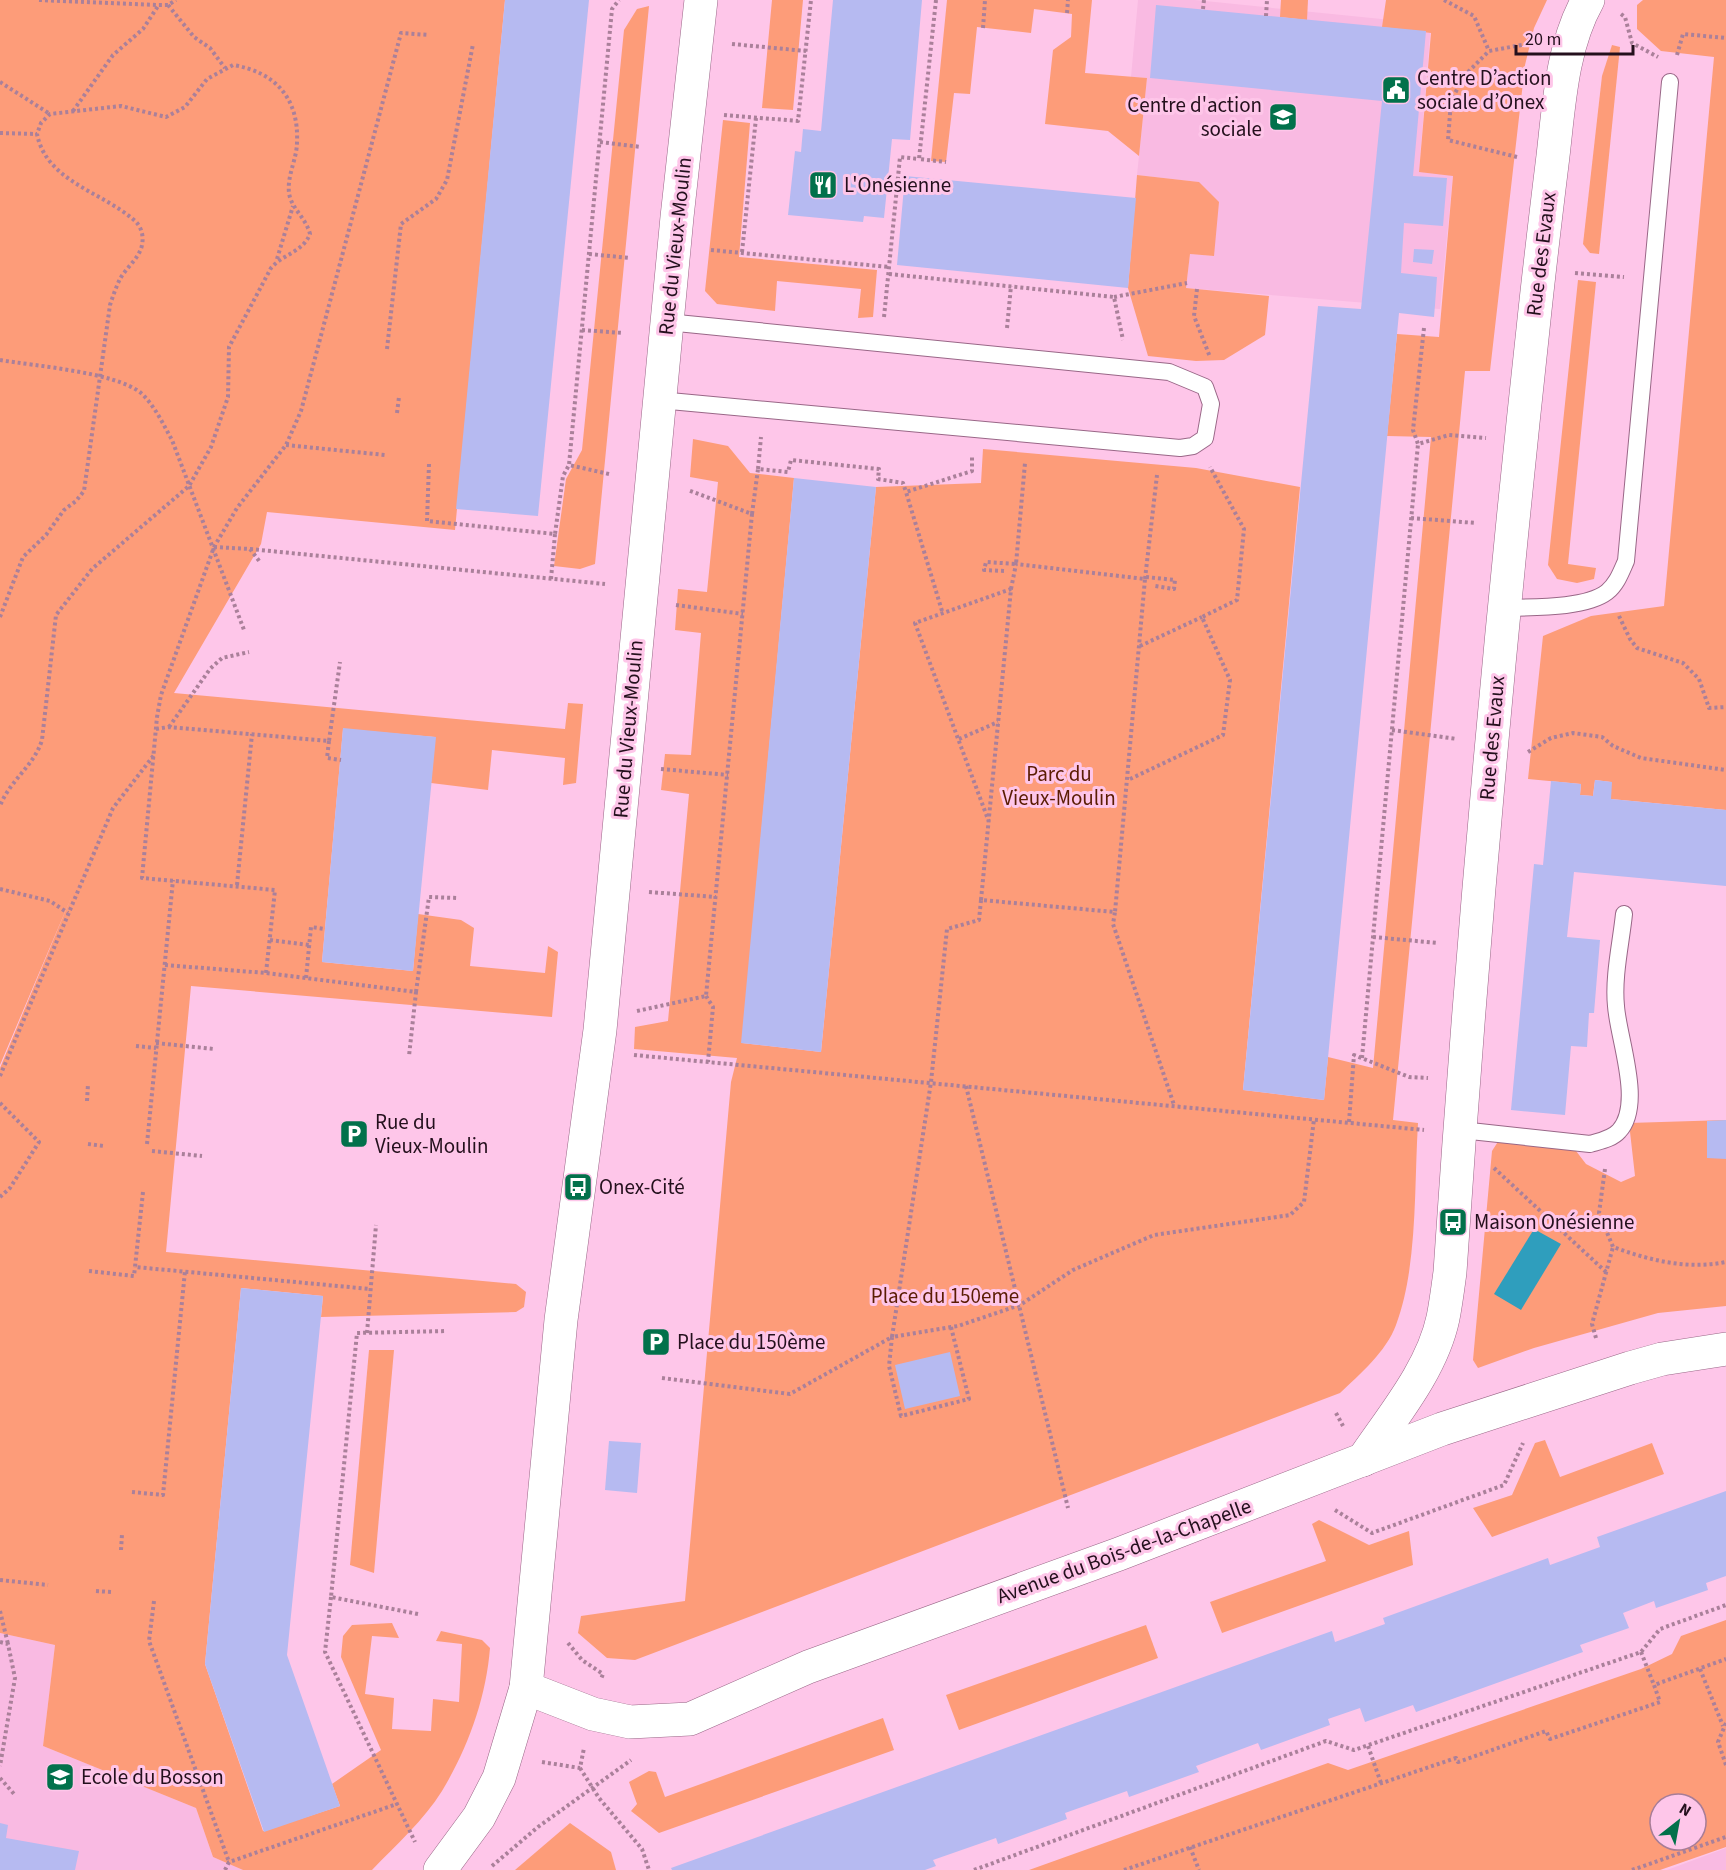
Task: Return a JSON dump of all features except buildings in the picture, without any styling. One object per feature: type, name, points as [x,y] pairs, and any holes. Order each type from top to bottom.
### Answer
[{"type":"street","name":"Rue du Vieux-Moulin","points":[[526,1688],[561,1320],[600,1030],[659,400],[701,0]]},
{"type":"street","name":"Rue des Evaux","points":[[1363,1460],[1412,1388],[1431,1351],[1443,1320],[1450,1272],[1446,1130],[1502,608],[1562,81],[1573,35],[1588,0]]},
{"type":"street","name":"Avenue du Bois-de-la-Chapelle","points":[[526,1688],[593,1714],[630,1722],[690,1719],[808,1666],[1119,1554],[1442,1429],[1630,1368],[1662,1359],[1726,1349]]},
{"type":"street","points":[[440,1870],[479,1817],[499,1778],[526,1688]]},
{"type":"lane","points":[[1502,608],[1586,602],[1606,593],[1618,579],[1626,561],[1650,280],[1672,74]]},
{"type":"lane","points":[[659,400],[1180,448],[1193,446],[1205,438],[1211,404],[1205,387],[1169,372],[667,322]]},
{"type":"lane","points":[[1446,1130],[1590,1144],[1606,1140],[1619,1131],[1628,1115],[1630,1091],[1615,1004],[1624,914]]},
{"type":"path","points":[[39,0],[158,5],[168,5],[176,0]]},
{"type":"path","points":[[551,579],[562,476],[569,465],[612,9],[620,0]]},
{"type":"path","points":[[719,115],[798,122],[811,0]]},
{"type":"path","points":[[919,159],[936,0]]},
{"type":"path","points":[[982,28],[985,0]]},
{"type":"path","points":[[1066,13],[1068,0]]},
{"type":"path","points":[[1203,9],[1204,0]]},
{"type":"path","points":[[1266,15],[1267,0]]},
{"type":"path","points":[[1444,0],[1474,16],[1489,51]]},
{"type":"path","points":[[73,112],[112,55],[143,28],[158,5]]},
{"type":"path","points":[[168,5],[194,37],[210,48],[225,68]]},
{"type":"path","points":[[1620,13],[1625,17],[1632,43],[1672,74],[1683,34],[1726,38]]},
{"type":"path","points":[[266,973],[275,890],[142,878],[161,695],[214,547],[237,508],[286,445],[301,411],[401,33],[429,35]]},
{"type":"path","points":[[1505,153],[1448,140],[1451,101],[1464,76],[1489,51],[1525,43],[1540,44]]},
{"type":"path","points":[[387,349],[401,224],[436,199],[447,180],[473,44]]},
{"type":"path","points":[[725,44],[806,51]]},
{"type":"path","points":[[0,82],[50,114],[121,106],[166,117],[176,114],[185,107],[207,79],[225,68],[233,65],[242,66],[269,77],[285,92],[297,124],[298,144],[290,177],[289,195],[293,205],[308,226],[310,234],[303,247],[276,262]]},
{"type":"path","points":[[0,617],[23,557],[42,540],[63,510],[76,501],[84,491],[90,435],[101,377],[110,305],[121,278],[142,246],[142,235],[133,219],[88,193],[64,175],[46,154],[37,134],[41,123],[50,114]]},
{"type":"path","points":[[742,252],[756,118]]},
{"type":"path","points":[[0,134],[37,134]]},
{"type":"path","points":[[600,142],[641,147]]},
{"type":"path","points":[[885,311],[900,157],[946,162]]},
{"type":"path","points":[[0,806],[7,790],[37,755],[42,740],[56,615],[92,569],[189,486],[211,447],[228,397],[229,347],[276,262],[293,205]]},
{"type":"path","points":[[716,251],[889,267]]},
{"type":"path","points":[[589,254],[630,258]]},
{"type":"path","points":[[1571,272],[1650,280]]},
{"type":"path","points":[[889,274],[1114,297],[1187,283]]},
{"type":"path","points":[[1006,338],[1011,286]]},
{"type":"path","points":[[1197,289],[1194,316],[1211,360],[1205,387]]},
{"type":"path","points":[[1114,297],[1128,368]]},
{"type":"path","points":[[1362,1058],[1418,444],[1413,430],[1424,328]]},
{"type":"path","points":[[582,330],[623,333]]},
{"type":"path","points":[[0,360],[101,377],[121,382],[140,393],[158,414],[172,440],[244,630]]},
{"type":"path","points":[[397,413],[399,397]]},
{"type":"path","points":[[906,492],[972,471],[974,429]]},
{"type":"path","points":[[1418,444],[1449,435],[1496,439]]},
{"type":"path","points":[[1140,646],[1237,600],[1244,529],[1208,464],[1205,438]]},
{"type":"path","points":[[286,445],[385,455]]},
{"type":"path","points":[[708,1062],[713,1007],[706,996],[758,469],[788,472],[791,460],[879,469],[878,479],[903,483],[942,611]]},
{"type":"path","points":[[951,1327],[969,1399],[901,1416],[889,1366],[892,1337],[931,1082],[947,929],[979,920],[1025,463]]},
{"type":"path","points":[[429,464],[427,521],[555,534]]},
{"type":"path","points":[[569,465],[609,474]]},
{"type":"path","points":[[1157,474],[1145,578],[1129,779],[1113,924],[1174,1105]]},
{"type":"path","points":[[683,488],[752,514]]},
{"type":"path","points":[[1411,518],[1487,523]]},
{"type":"path","points":[[214,547],[641,587]]},
{"type":"path","points":[[250,549],[260,562]]},
{"type":"path","points":[[1004,571],[984,570],[986,562],[1175,580],[1174,589],[1155,586]]},
{"type":"path","points":[[989,822],[915,622],[1011,589]]},
{"type":"path","points":[[1606,593],[1637,648],[1647,653],[1665,655],[1683,663],[1700,679],[1709,708],[1726,707]]},
{"type":"path","points":[[672,604],[743,614]]},
{"type":"path","points":[[1129,779],[1223,735],[1230,680],[1203,617]]},
{"type":"path","points":[[169,727],[210,669],[222,658],[249,652]]},
{"type":"path","points":[[340,662],[327,758],[341,760]]},
{"type":"path","points":[[959,739],[999,722]]},
{"type":"path","points":[[156,729],[169,727],[328,741]]},
{"type":"path","points":[[1392,730],[1467,740]]},
{"type":"path","points":[[1525,754],[1551,738],[1573,732],[1602,737],[1613,746],[1641,758],[1726,770]]},
{"type":"path","points":[[237,886],[252,734]]},
{"type":"path","points":[[0,1076],[113,807],[154,754]]},
{"type":"path","points":[[657,768],[728,776]]},
{"type":"path","points":[[147,1144],[173,880]]},
{"type":"path","points":[[0,889],[50,901],[68,913]]},
{"type":"path","points":[[645,892],[716,897]]},
{"type":"path","points":[[409,1056],[429,897],[458,898]]},
{"type":"path","points":[[981,900],[1115,912]]},
{"type":"path","points":[[306,978],[310,927],[325,929]]},
{"type":"path","points":[[1373,937],[1448,944]]},
{"type":"path","points":[[270,940],[309,945]]},
{"type":"path","points":[[165,965],[266,973],[416,992]]},
{"type":"path","points":[[633,1011],[706,996]]},
{"type":"path","points":[[135,1046],[214,1049]]},
{"type":"path","points":[[628,1054],[1446,1130]]},
{"type":"path","points":[[1349,1122],[1354,1055],[1409,1077],[1435,1079]]},
{"type":"path","points":[[87,1101],[88,1083]]},
{"type":"path","points":[[966,1086],[1068,1508]]},
{"type":"path","points":[[0,1103],[39,1142],[10,1188],[0,1197]]},
{"type":"path","points":[[662,1378],[790,1394],[892,1337],[951,1327],[1020,1305],[1073,1270],[1154,1235],[1290,1215],[1304,1202],[1314,1119]]},
{"type":"path","points":[[88,1144],[104,1146]]},
{"type":"path","points":[[1590,1144],[1605,1167],[1599,1213],[1613,1247],[1592,1324],[1596,1338]]},
{"type":"path","points":[[152,1151],[202,1156]]},
{"type":"path","points":[[1486,1160],[1606,1272]]},
{"type":"path","points":[[89,1271],[134,1276],[143,1192]]},
{"type":"path","points":[[366,1333],[376,1225]]},
{"type":"path","points":[[1613,1247],[1653,1261],[1710,1266],[1726,1262]]},
{"type":"path","points":[[135,1267],[370,1289]]},
{"type":"path","points":[[132,1492],[163,1495],[185,1271]]},
{"type":"path","points":[[415,1843],[325,1652],[357,1333],[447,1331]]},
{"type":"path","points":[[1334,1510],[1372,1533],[1504,1485],[1523,1443]]},
{"type":"path","points":[[121,1550],[122,1534]]},
{"type":"path","points":[[0,1580],[48,1585]]},
{"type":"path","points":[[96,1591],[111,1592]]},
{"type":"path","points":[[331,1597],[418,1614]]},
{"type":"path","points":[[154,1601],[149,1641],[229,1862]]},
{"type":"path","points":[[974,1870],[1326,1741],[1354,1750],[1641,1652],[1660,1629],[1726,1605]]},
{"type":"path","points":[[0,1611],[15,1678],[0,1766]]},
{"type":"path","points":[[0,1642],[8,1644]]},
{"type":"path","points":[[1124,1870],[1456,1758],[1458,1762],[1546,1731],[1550,1739],[1659,1702],[1641,1652]]},
{"type":"path","points":[[1654,1685],[1726,1659]]},
{"type":"path","points":[[1700,1669],[1724,1724],[1718,1742],[1726,1765]]},
{"type":"path","points":[[1368,1746],[1381,1783]]},
{"type":"path","points":[[486,1870],[538,1827],[641,1753]]},
{"type":"path","points":[[580,1768],[642,1849],[650,1870]]},
{"type":"path","points":[[0,1778],[14,1794]]},
{"type":"path","points":[[225,1870],[229,1862],[397,1804]]},
{"type":"path","points":[[1632,1870],[1726,1837]]},
{"type":"path","points":[[1190,1847],[1199,1870]]},
{"type":"shaded area","name":"Centre d'action sociale","points":[[1138,0],[1195,0],[1431,24],[1419,171],[1453,175],[1440,309],[1186,288],[1190,254],[1214,256],[1199,182],[1137,175],[1147,78],[1131,77]]},
{"type":"shaded area","name":"Ecole du Bosson","points":[[0,1633],[55,1645],[43,1746],[196,1808],[213,1857],[243,1870],[0,1870]]},
{"type":"shaded area","points":[[1726,1848],[1726,1870],[1667,1870]]},
{"type":"green space","points":[[0,0],[505,0],[455,530],[267,512],[261,544],[174,693],[565,729],[568,703],[583,704],[576,783],[563,785],[565,758],[492,750],[488,790],[431,783],[435,737],[343,729],[322,962],[413,971],[418,914],[461,920],[474,928],[470,966],[545,973],[548,946],[558,952],[552,1017],[191,986],[166,1252],[516,1284],[526,1292],[524,1307],[516,1312],[321,1317],[323,1296],[241,1288],[205,1664],[263,1831],[340,1806],[332,1784],[381,1750],[341,1657],[343,1636],[352,1625],[392,1623],[399,1638],[372,1636],[365,1694],[394,1698],[392,1729],[431,1731],[433,1699],[459,1702],[462,1644],[436,1641],[441,1631],[482,1640],[490,1648],[480,1704],[468,1740],[451,1775],[427,1812],[372,1870],[243,1870],[213,1857],[196,1808],[43,1746],[55,1645],[0,1633],[0,1068],[73,893],[0,1065]]},
{"type":"green space","points":[[772,0],[803,0],[793,110],[762,108]]},
{"type":"green space","points":[[947,0],[1092,0],[1085,73],[1147,78],[1139,156],[1108,131],[1045,124],[1053,50],[1071,37],[1072,14],[1034,9],[1031,33],[977,27],[970,94],[954,93],[946,162],[931,161]]},
{"type":"green space","points":[[1281,0],[1308,0],[1307,20],[1280,17]]},
{"type":"green space","points":[[1386,0],[1547,0],[1534,28],[1525,65],[1490,371],[1465,371],[1393,1120],[1418,1123],[1412,1252],[1403,1302],[1392,1335],[1372,1362],[1340,1393],[635,1660],[607,1658],[578,1633],[581,1616],[685,1601],[731,1082],[737,1058],[634,1049],[635,1027],[668,1021],[689,794],[661,790],[665,754],[691,755],[701,633],[675,630],[678,589],[707,592],[718,482],[690,477],[693,439],[728,446],[750,473],[794,478],[742,1043],[821,1052],[876,487],[981,483],[983,449],[1196,468],[1300,487],[1243,1090],[1324,1100],[1328,1057],[1373,1068],[1431,437],[1387,436],[1397,334],[1439,337],[1453,176],[1419,172],[1431,33],[1382,27]]},
{"type":"green space","points":[[1643,0],[1726,0],[1726,810],[1611,799],[1611,782],[1595,780],[1593,796],[1580,795],[1581,784],[1528,779],[1543,636],[1591,616],[1664,606],[1714,57],[1661,51],[1637,29],[1637,5]]},
{"type":"green space","points":[[649,6],[595,564],[580,569],[554,566],[566,479],[582,450],[624,30],[637,9]]},
{"type":"green space","points":[[1612,45],[1620,47],[1599,254],[1590,253],[1583,244],[1602,76]]},
{"type":"green space","points":[[723,120],[750,123],[739,257],[877,270],[873,317],[858,318],[861,289],[777,281],[775,311],[717,304],[705,291]]},
{"type":"green space","points":[[1137,175],[1199,182],[1219,202],[1214,256],[1190,254],[1186,288],[1269,296],[1265,335],[1224,360],[1196,361],[1148,356],[1128,288]]},
{"type":"green space","points":[[1578,280],[1596,282],[1568,564],[1596,568],[1594,579],[1577,583],[1557,579],[1548,565]]},
{"type":"green space","points":[[1726,1120],[1726,1306],[1658,1313],[1534,1348],[1478,1368],[1473,1360],[1492,1151],[1501,1137],[1573,1147],[1586,1164],[1621,1182],[1635,1176],[1629,1123]]},
{"type":"green space","points":[[369,1350],[394,1350],[374,1573],[350,1565]]},
{"type":"green space","points":[[1545,1440],[1560,1477],[1652,1443],[1664,1474],[1492,1537],[1473,1508],[1512,1495],[1535,1443]]},
{"type":"green space","points":[[1319,1520],[1369,1545],[1409,1531],[1413,1565],[1222,1633],[1210,1602],[1326,1561],[1312,1524]]},
{"type":"green space","points":[[1726,1620],[1726,1847],[1660,1870],[1029,1870],[1328,1763],[1348,1770],[1641,1669],[1672,1654],[1681,1636]]},
{"type":"green space","points":[[1146,1625],[1158,1658],[959,1730],[946,1695]]},
{"type":"green space","points":[[883,1718],[894,1750],[659,1833],[631,1811],[637,1804],[629,1782],[649,1771],[656,1772],[665,1797]]},
{"type":"green space","points":[[570,1823],[611,1852],[616,1870],[515,1870]]},
{"type":"water","points":[[1534,1229],[1561,1244],[1521,1310],[1494,1294]]},
{"type":"place","name":"Centre D’action sociale d’Onex","points":[[1396,90]]},
{"type":"place","name":"Centre d'action sociale","points":[[1283,117]]},
{"type":"place","name":"L'Onésienne","points":[[823,185]]},
{"type":"place","name":"Rue du Vieux-Moulin","points":[[354,1134]]},
{"type":"place","name":"Onex-Cité","points":[[578,1187]]},
{"type":"place","name":"Maison Onésienne","points":[[1453,1222]]},
{"type":"place","name":"Place du 150ème","points":[[656,1342]]},
{"type":"place","name":"Ecole du Bosson","points":[[60,1777]]},
{"type":"park label","name":"Parc du Vieux-Moulin","points":[[1059,786]]},
{"type":"park label","name":"Place du 150eme","points":[[945,1296]]}]
